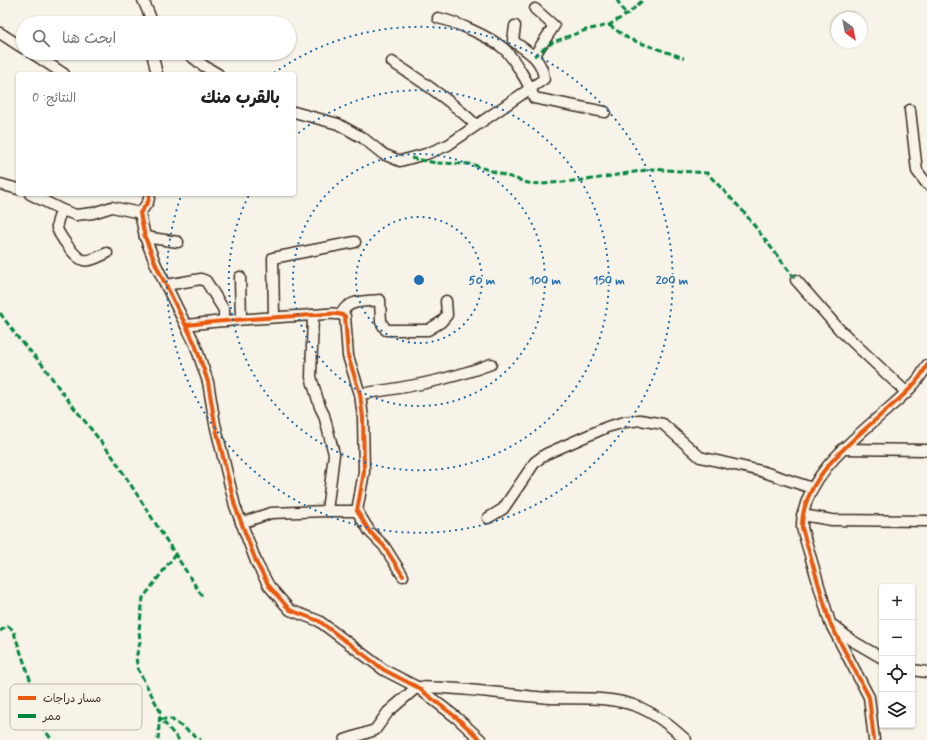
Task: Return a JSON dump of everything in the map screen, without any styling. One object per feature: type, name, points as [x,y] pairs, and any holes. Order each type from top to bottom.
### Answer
[{"type":"street","points":[[143,0],[149,16]]},
{"type":"street","points":[[534,56],[554,26],[535,8]]},
{"type":"street","points":[[438,18],[455,22],[503,49],[531,88],[534,98],[605,112]]},
{"type":"street","points":[[296,113],[338,124],[363,138],[383,154],[400,161],[426,154],[448,145],[544,79],[543,67],[534,56],[513,41],[515,26]]},
{"type":"street","points":[[0,33],[16,43]]},
{"type":"street","points":[[43,60],[61,72]]},
{"type":"street","points":[[154,60],[157,72]]},
{"type":"street","points":[[196,60],[214,72]]},
{"type":"street","points":[[392,62],[429,86],[460,110],[476,125]]},
{"type":"street","points":[[910,110],[917,171],[927,184]]},
{"type":"street","points":[[0,184],[16,189]]},
{"type":"street","points":[[34,196],[62,210],[76,215],[84,215],[112,207],[140,213]]},
{"type":"street","points":[[150,196],[148,202],[140,213],[144,237],[195,344],[208,382],[235,506],[257,564],[269,586],[290,610],[319,621],[384,670],[417,687],[457,718],[481,740]]},
{"type":"street","points":[[62,210],[57,228],[74,253],[83,260],[107,253]]},
{"type":"street","points":[[144,237],[178,242]]},
{"type":"street","points":[[274,316],[273,258],[355,242]]},
{"type":"street","points":[[240,277],[241,319]]},
{"type":"street","points":[[166,285],[201,279],[206,281],[224,310],[224,320]]},
{"type":"street","points":[[796,280],[839,330],[907,393]]},
{"type":"street","points":[[341,314],[346,307],[353,303],[380,300],[381,322],[386,330],[426,331],[438,324],[447,315],[446,301]]},
{"type":"street","points":[[187,325],[274,316],[341,314],[345,316],[347,320],[348,356],[360,394],[363,418],[364,472],[357,511],[370,532],[384,546],[403,576]]},
{"type":"street","points":[[313,315],[311,377],[324,415],[334,454],[327,512]]},
{"type":"street","points":[[360,394],[437,382],[459,376],[491,364]]},
{"type":"street","points":[[874,740],[869,697],[830,623],[802,528],[802,515],[812,488],[842,449],[907,393],[927,365]]},
{"type":"street","points":[[488,518],[503,509],[535,462],[546,454],[608,427],[625,422],[640,420],[663,424],[700,458],[761,470],[812,488]]},
{"type":"street","points":[[842,449],[927,450]]},
{"type":"street","points":[[241,523],[271,513],[357,511]]},
{"type":"street","points":[[802,515],[832,520],[927,521]]},
{"type":"street","points":[[830,623],[851,640],[879,656]]},
{"type":"street","points":[[915,670],[927,672]]},
{"type":"street","points":[[345,740],[376,730],[388,712],[417,687],[461,688],[552,698],[588,698],[626,703],[657,717],[686,740]]},
{"type":"marked path","points":[[617,0],[626,15]]},
{"type":"marked path","points":[[534,56],[553,42],[586,30],[609,25],[629,13],[643,0]]},
{"type":"marked path","points":[[609,25],[629,39],[684,58]]},
{"type":"marked path","points":[[411,158],[436,163],[471,164],[528,183],[542,184],[594,179],[652,169],[707,173],[743,211],[796,280]]},
{"type":"marked path","points":[[0,313],[19,339],[42,364],[61,391],[113,457],[202,596]]},
{"type":"marked path","points":[[158,740],[160,711],[138,669],[136,658],[140,642],[139,630],[143,598],[175,555]]},
{"type":"marked path","points":[[0,631],[8,626],[13,630],[31,684]]},
{"type":"marked path","points":[[179,740],[161,719],[171,719],[201,740]]},
{"type":"marked path","points":[[45,730],[52,740]]},
{"type":"cycle path","points":[[150,196],[148,202],[140,213],[145,237],[156,265],[195,344],[208,382],[215,424],[235,506],[257,564],[269,586],[290,610],[319,621],[384,670],[417,687],[457,718],[481,740]]},
{"type":"cycle path","points":[[187,325],[234,320],[329,314],[345,316],[348,356],[360,394],[363,418],[364,472],[357,511],[370,532],[384,546],[403,576]]},
{"type":"cycle path","points":[[874,740],[869,697],[830,623],[802,528],[804,510],[810,492],[832,460],[861,432],[900,399],[920,377],[927,365]]}]
